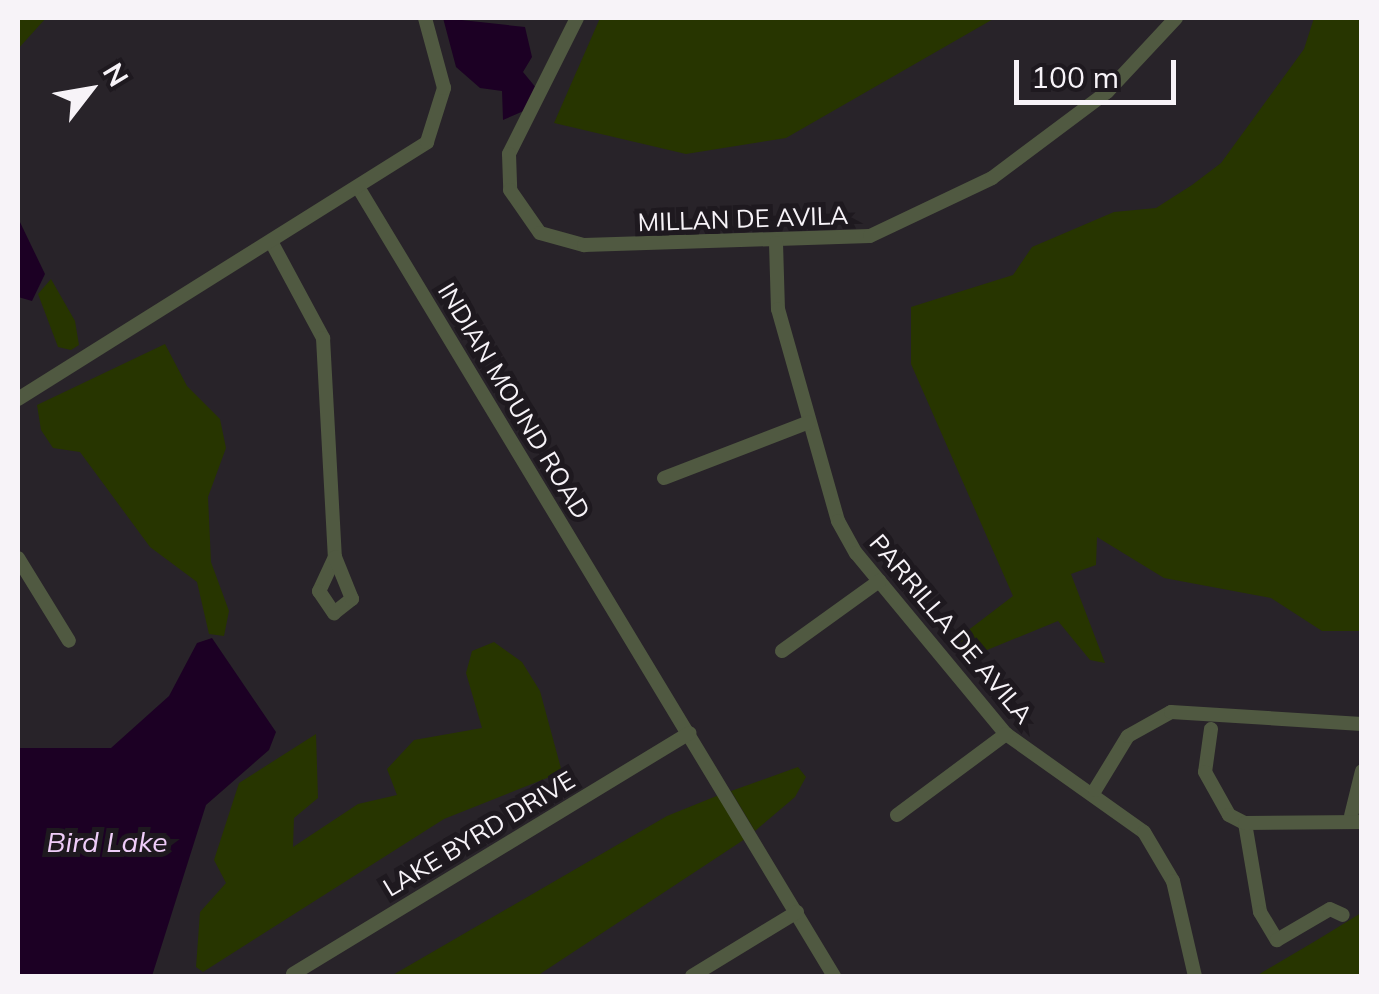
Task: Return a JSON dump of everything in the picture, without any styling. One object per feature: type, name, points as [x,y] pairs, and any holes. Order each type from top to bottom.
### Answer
[{"type":"street","points":[[18,399],[361,192],[427,142],[441,117],[444,88],[426,18]]},
{"type":"street","name":"MILLAN DE AVILA","points":[[577,18],[509,154],[510,190],[540,233],[584,245],[776,244],[870,236],[992,178],[1108,92],[1176,18]]},
{"type":"street","name":"INDIAN MOUND ROAD","points":[[361,192],[834,976]]},
{"type":"street","name":"PARRILLA DE AVILA","points":[[776,244],[778,309],[838,521],[878,580],[1006,734],[1095,790],[1144,832],[1173,881],[1194,976]]},
{"type":"street","points":[[273,245],[323,338],[336,557]]},
{"type":"street","points":[[664,478],[809,422]]},
{"type":"street","points":[[18,558],[69,642]]},
{"type":"street","points":[[782,650],[878,580]]},
{"type":"street","points":[[1095,790],[1128,736],[1172,712],[1362,724]]},
{"type":"street","points":[[1210,730],[1206,772],[1229,814],[1245,823],[1356,819],[1362,771]]},
{"type":"street","name":"LAKE BYRD DRIVE","points":[[293,974],[688,733]]},
{"type":"street","points":[[897,815],[1006,734]]},
{"type":"street","points":[[1245,823],[1260,912],[1277,940],[1330,910],[1343,915]]},
{"type":"street","points":[[692,976],[797,912]]},
{"type":"green space","points":[[18,18],[46,18],[18,49]]},
{"type":"green space","points":[[600,18],[995,18],[786,138],[686,154],[554,123]]},
{"type":"green space","points":[[1314,18],[1361,18],[1361,631],[1322,631],[1271,598],[1164,578],[1097,537],[1096,565],[1071,574],[1105,663],[1090,660],[1058,621],[970,657],[958,638],[1013,596],[911,364],[911,307],[1013,275],[1032,247],[1114,212],[1156,208],[1192,185],[1221,163],[1304,49]]},
{"type":"green space","points":[[51,279],[75,321],[79,345],[71,350],[58,347],[38,294]]},
{"type":"green space","points":[[165,344],[187,386],[220,419],[226,448],[208,497],[211,562],[229,611],[224,636],[209,634],[197,582],[150,547],[80,452],[53,448],[41,430],[37,405]]},
{"type":"green space","points":[[494,642],[522,662],[540,691],[562,772],[444,819],[203,972],[196,967],[200,912],[226,883],[214,860],[239,783],[316,734],[318,798],[294,818],[293,847],[358,804],[397,795],[387,769],[414,740],[482,728],[466,673],[472,651]]},
{"type":"green space","points":[[798,767],[806,777],[795,797],[755,831],[731,791]]},
{"type":"green space","points":[[719,795],[745,839],[537,976],[391,976],[667,816]]},
{"type":"green space","points":[[1361,913],[1361,976],[1256,976],[1317,940]]},
{"type":"water","points":[[443,18],[525,27],[532,57],[523,72],[537,89],[526,110],[503,120],[502,91],[480,88],[456,67]]},
{"type":"water","points":[[18,218],[45,274],[32,301],[18,297]]},
{"type":"water","name":"Bird Lake","points":[[212,638],[276,732],[269,750],[206,805],[152,976],[18,976],[18,748],[111,748],[169,696],[197,643]]}]
